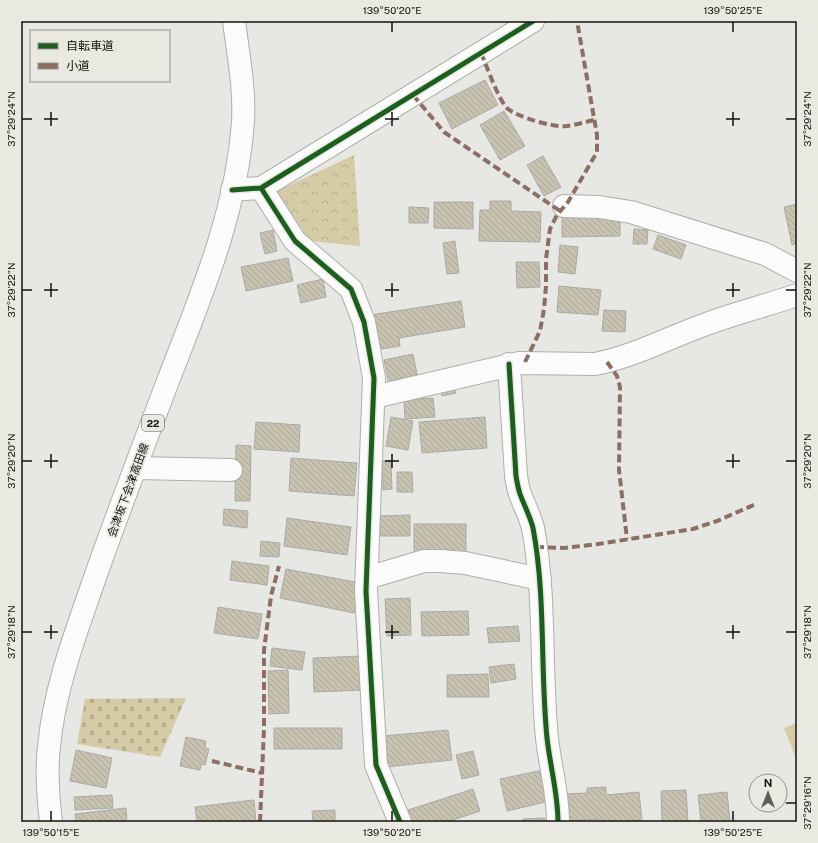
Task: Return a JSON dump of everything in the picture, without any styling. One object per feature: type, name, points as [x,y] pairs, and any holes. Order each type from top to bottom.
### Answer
[{"type":"street","name":"会津坂下会津高田線","points":[[50,822],[48,798],[49,747],[58,697],[73,641],[136,468],[198,306],[223,229],[232,190],[243,120],[240,71],[234,21]]},
{"type":"street","points":[[232,190],[261,188],[533,21]]},
{"type":"street","points":[[261,188],[295,241],[351,289],[364,322],[374,378],[367,578],[376,765],[400,822]]},
{"type":"street","points":[[564,206],[599,207],[631,212],[765,254],[797,271]]},
{"type":"street","points":[[374,398],[510,364],[525,362],[595,364],[607,362],[629,356],[703,325],[797,294]]},
{"type":"street","points":[[510,364],[516,476],[519,493],[532,526],[540,579],[547,738],[558,804],[558,822]]},
{"type":"street","points":[[136,468],[231,470]]},
{"type":"street","points":[[367,578],[424,561],[440,560],[464,563],[540,579]]},
{"type":"green space","points":[[354,155],[360,246],[309,241],[293,226],[273,193]]},
{"type":"green space","points":[[186,698],[160,757],[77,744],[85,699]]},
{"type":"green space","points":[[797,723],[797,761],[784,728]]},
{"type":"building","points":[[485,80],[498,105],[452,129],[439,103]]},
{"type":"building","points":[[504,111],[525,146],[500,160],[480,125]]},
{"type":"building","points":[[543,156],[561,187],[544,196],[527,165]]},
{"type":"building","points":[[490,201],[511,201],[511,211],[541,212],[540,242],[479,241],[480,210],[490,210]]},
{"type":"building","points":[[434,202],[473,202],[473,229],[434,228]]},
{"type":"building","points":[[797,204],[797,243],[792,245],[784,207]]},
{"type":"building","points":[[409,207],[429,208],[428,223],[409,223]]},
{"type":"building","points":[[620,216],[620,236],[562,237],[562,217]]},
{"type":"building","points":[[634,229],[648,230],[647,244],[633,244]]},
{"type":"building","points":[[273,230],[277,251],[265,254],[260,233]]},
{"type":"building","points":[[658,235],[686,245],[681,259],[653,249]]},
{"type":"building","points":[[455,241],[459,273],[447,274],[443,243]]},
{"type":"building","points":[[560,245],[578,247],[575,274],[558,272]]},
{"type":"building","points":[[288,258],[293,281],[246,291],[241,267]]},
{"type":"building","points":[[516,262],[539,262],[540,287],[517,288]]},
{"type":"building","points":[[323,279],[326,297],[301,303],[297,285]]},
{"type":"building","points":[[559,286],[601,290],[598,315],[557,312]]},
{"type":"building","points":[[461,301],[465,327],[399,338],[400,346],[375,350],[370,315]]},
{"type":"building","points":[[604,310],[626,311],[625,332],[602,331]]},
{"type":"building","points":[[413,354],[419,384],[390,389],[384,360]]},
{"type":"building","points":[[454,386],[456,393],[442,396],[441,389]]},
{"type":"building","points":[[433,398],[435,417],[405,419],[404,400]]},
{"type":"building","points":[[391,417],[413,421],[408,450],[386,446]]},
{"type":"building","points":[[485,417],[487,448],[422,453],[419,422]]},
{"type":"building","points":[[256,422],[300,425],[299,452],[254,449]]},
{"type":"building","points":[[236,445],[251,446],[250,501],[235,501]]},
{"type":"building","points":[[291,458],[357,463],[354,496],[289,491]]},
{"type":"building","points":[[382,461],[391,461],[392,489],[383,490]]},
{"type":"building","points":[[397,472],[412,472],[413,492],[397,492]]},
{"type":"building","points":[[224,509],[248,511],[247,528],[223,525]]},
{"type":"building","points":[[410,515],[410,536],[380,536],[380,516]]},
{"type":"building","points":[[287,518],[351,527],[347,555],[284,546]]},
{"type":"building","points":[[414,524],[466,524],[466,554],[414,553]]},
{"type":"building","points":[[261,541],[280,543],[279,557],[260,556]]},
{"type":"building","points":[[232,561],[269,566],[267,585],[230,580]]},
{"type":"building","points":[[286,569],[360,583],[354,613],[280,598]]},
{"type":"building","points":[[410,598],[411,635],[387,636],[385,599]]},
{"type":"building","points":[[218,607],[262,614],[258,639],[214,633]]},
{"type":"building","points":[[468,611],[469,635],[422,636],[421,612]]},
{"type":"building","points":[[518,626],[520,641],[489,643],[487,628]]},
{"type":"building","points":[[272,648],[305,652],[302,670],[270,666]]},
{"type":"building","points":[[362,656],[364,690],[314,692],[313,658]]},
{"type":"building","points":[[514,664],[516,679],[491,683],[489,667]]},
{"type":"building","points":[[288,670],[289,713],[269,714],[268,671]]},
{"type":"building","points":[[488,674],[489,697],[447,697],[447,675]]},
{"type":"building","points":[[274,728],[342,728],[342,749],[274,749]]},
{"type":"building","points":[[448,730],[452,760],[386,767],[383,736]]},
{"type":"building","points":[[186,737],[206,741],[205,748],[209,749],[205,765],[201,764],[200,770],[180,766]]},
{"type":"building","points":[[76,750],[112,758],[106,788],[70,781]]},
{"type":"building","points":[[473,751],[479,775],[462,779],[456,755]]},
{"type":"building","points":[[543,770],[550,801],[507,811],[500,779]]},
{"type":"building","points":[[606,787],[606,795],[639,792],[642,821],[602,822],[602,819],[564,821],[563,794],[587,793],[587,788]]},
{"type":"building","points":[[473,789],[480,811],[447,822],[409,822],[405,811]]},
{"type":"building","points":[[686,790],[688,822],[662,822],[661,791]]},
{"type":"building","points":[[727,792],[730,822],[701,822],[698,795]]},
{"type":"building","points":[[112,795],[113,808],[75,810],[74,797]]},
{"type":"building","points":[[254,800],[256,822],[197,822],[195,807]]},
{"type":"building","points":[[126,808],[127,822],[76,822],[75,814]]},
{"type":"building","points":[[335,810],[335,822],[313,822],[312,811]]},
{"type":"building","points":[[545,818],[545,822],[523,822],[523,819]]},
{"type":"marked path","points":[[525,362],[540,331],[544,309],[546,259],[550,229],[557,215],[568,202],[597,152],[597,135],[577,21]]},
{"type":"marked path","points":[[481,53],[500,98],[504,105],[513,112],[536,121],[561,126],[574,125],[594,120]]},
{"type":"marked path","points":[[413,95],[444,132],[560,211]]},
{"type":"marked path","points":[[607,362],[617,376],[620,387],[619,470],[627,539]]},
{"type":"marked path","points":[[536,547],[564,548],[693,529],[717,521],[756,504]]},
{"type":"marked path","points":[[260,822],[264,728],[264,650],[271,596],[279,566]]},
{"type":"marked path","points":[[212,761],[262,773]]},
{"type":"cycle path","points":[[232,190],[261,188],[533,21]]},
{"type":"cycle path","points":[[261,188],[295,241],[351,289],[364,322],[374,378],[366,591],[376,765],[400,822]]},
{"type":"cycle path","points":[[509,364],[516,476],[520,494],[533,528],[540,580],[545,712],[548,748],[557,801],[558,822]]}]
